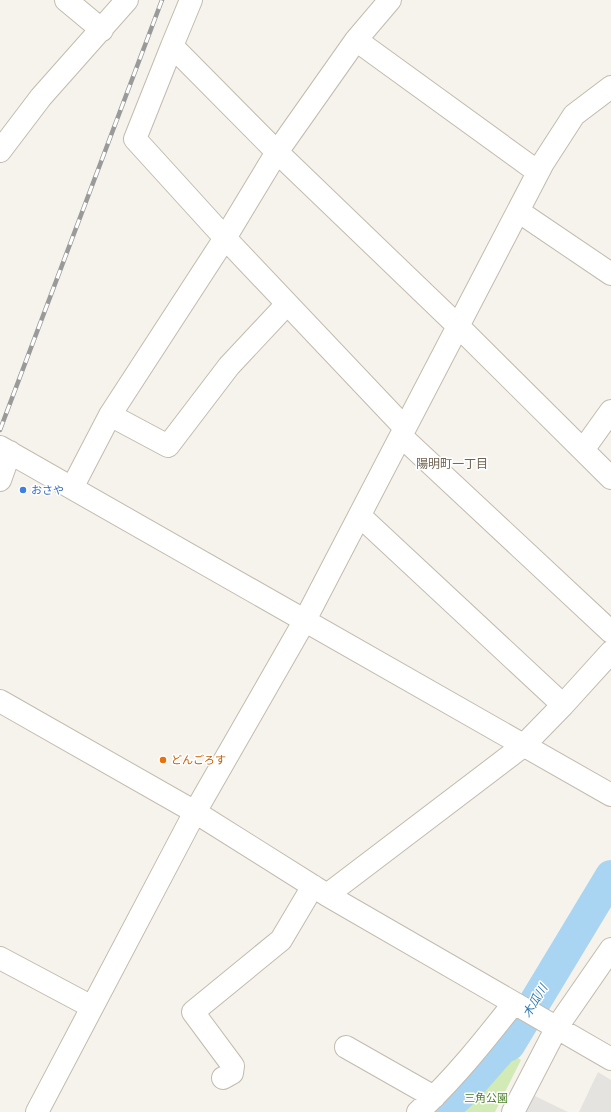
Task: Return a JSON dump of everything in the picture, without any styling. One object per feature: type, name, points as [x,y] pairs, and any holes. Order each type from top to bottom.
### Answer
[{"type":"street","points":[[66,0],[102,30]]},
{"type":"street","points":[[0,151],[41,97],[127,0]]},
{"type":"street","points":[[191,0],[135,139],[403,432],[611,632]]},
{"type":"street","points":[[72,488],[110,415],[225,238],[277,152],[356,40],[390,0]]},
{"type":"street","points":[[356,40],[538,172]]},
{"type":"street","points":[[172,46],[277,152],[458,326],[611,478]]},
{"type":"street","points":[[37,1112],[195,812],[305,620],[538,172],[574,115],[611,87]]},
{"type":"street","points":[[518,211],[611,274]]},
{"type":"street","points":[[110,415],[168,446],[229,366],[287,304]]},
{"type":"street","points":[[583,450],[611,411]]},
{"type":"street","points":[[0,480],[5,450],[611,795]]},
{"type":"street","points":[[360,516],[563,705]]},
{"type":"street","points":[[223,1078],[232,1073],[233,1066],[193,1012],[281,940],[320,890],[523,746],[611,652]]},
{"type":"street","points":[[0,701],[195,812],[320,890],[611,1059]]},
{"type":"street","points":[[513,1112],[557,1027],[611,949]]},
{"type":"street","points":[[0,958],[92,1007]]},
{"type":"street","points":[[418,1112],[434,1097],[472,1055],[514,1003]]},
{"type":"street","points":[[346,1047],[434,1097]]},
{"type":"green space","name":"三角公園","points":[[512,1054],[521,1060],[495,1112],[452,1112]]},
{"type":"shaded area","points":[[598,1072],[611,1080],[611,1112],[579,1112]]},
{"type":"shaded area","points":[[533,1095],[568,1112],[524,1112]]},
{"type":"waterway","name":"木瓜川","points":[[441,1112],[467,1088],[502,1048],[509,1045],[611,876]]},
{"type":"railway","points":[[0,430],[162,0]]},
{"type":"place","name":"おさや","points":[[23,490]]},
{"type":"place","name":"どんごろす","points":[[163,760]]},
{"type":"district","name":"陽明町一丁目","points":[[452,464]]}]
